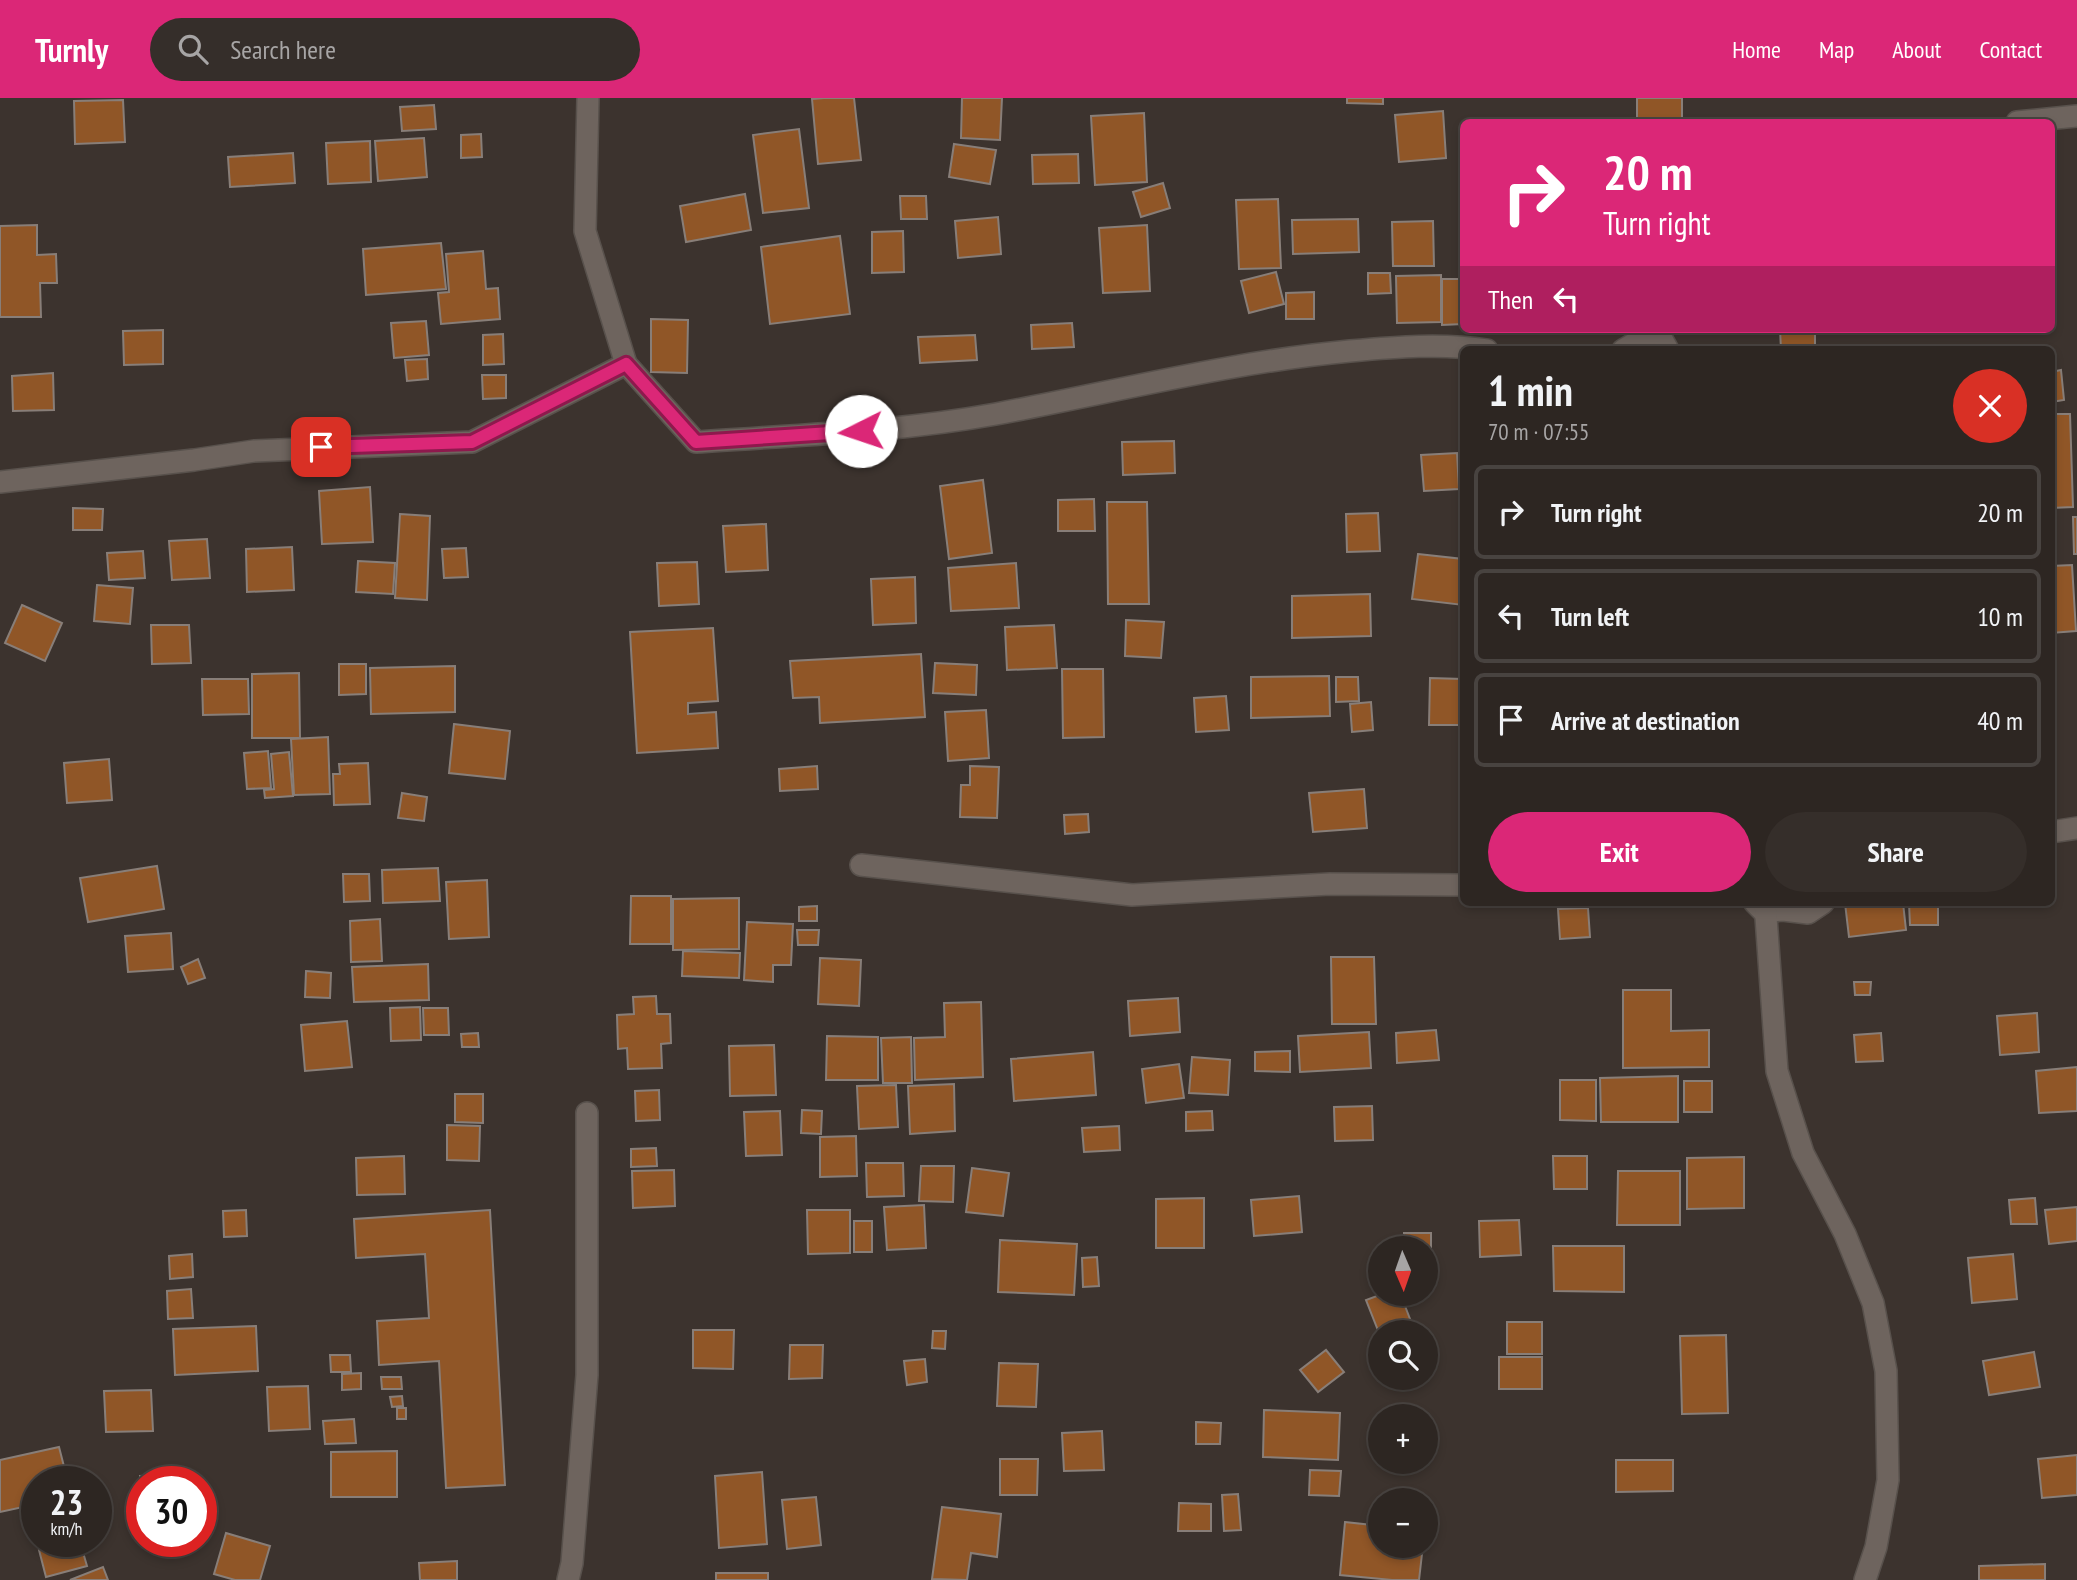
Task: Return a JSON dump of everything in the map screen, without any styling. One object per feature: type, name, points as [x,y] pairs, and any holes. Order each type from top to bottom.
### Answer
[{"type":"street","points":[[588,98],[585,232],[626,364],[696,442],[861,431],[993,415],[1293,356],[1380,348],[1462,346]]},
{"type":"street","points":[[2047,119],[2077,116]]},
{"type":"street","points":[[1630,346],[1652,333]]},
{"type":"street","points":[[0,482],[254,451],[472,442],[626,364]]},
{"type":"street","points":[[2055,831],[2077,828]]},
{"type":"street","points":[[861,865],[1132,895],[1330,884],[1460,885]]},
{"type":"street","points":[[1818,906],[1808,913],[1761,906],[1776,1071],[1803,1153],[1845,1234],[1873,1303],[1886,1371],[1888,1480],[1876,1547],[1865,1580]]},
{"type":"street","points":[[568,1580],[572,1563],[587,1376],[587,1113]]},
{"type":"building","points":[[854,98],[861,160],[818,164],[812,99]]},
{"type":"building","points":[[962,98],[1002,98],[1000,140],[961,138]]},
{"type":"building","points":[[1347,98],[1383,98],[1383,104],[1347,103]]},
{"type":"building","points":[[1637,98],[1682,98],[1682,119],[1637,119]]},
{"type":"building","points":[[123,100],[125,142],[75,144],[74,101]]},
{"type":"building","points":[[434,105],[436,129],[402,131],[400,107]]},
{"type":"building","points":[[1443,111],[1446,158],[1399,162],[1395,115]]},
{"type":"building","points":[[1144,113],[1147,182],[1095,185],[1091,116]]},
{"type":"building","points":[[799,129],[809,208],[763,213],[753,135]]},
{"type":"building","points":[[481,134],[482,157],[461,158],[461,135]]},
{"type":"building","points":[[424,138],[427,177],[378,181],[375,141]]},
{"type":"building","points":[[370,141],[371,182],[328,184],[326,143]]},
{"type":"building","points":[[954,144],[996,150],[990,184],[949,177]]},
{"type":"building","points":[[293,153],[295,183],[230,187],[228,157]]},
{"type":"building","points":[[1078,154],[1079,183],[1033,184],[1032,155]]},
{"type":"building","points":[[1163,183],[1170,208],[1141,217],[1133,192]]},
{"type":"building","points":[[745,194],[751,230],[686,242],[680,206]]},
{"type":"building","points":[[900,196],[926,196],[927,219],[901,219]]},
{"type":"building","points":[[1278,199],[1281,268],[1239,269],[1236,200]]},
{"type":"building","points":[[998,217],[1001,254],[958,258],[955,221]]},
{"type":"building","points":[[1358,219],[1359,252],[1293,254],[1292,220]]},
{"type":"building","points":[[1433,221],[1434,266],[1393,266],[1392,222]]},
{"type":"building","points":[[37,225],[37,255],[56,254],[57,283],[40,283],[41,317],[0,317],[0,226]]},
{"type":"building","points":[[1147,225],[1150,291],[1103,293],[1099,228]]},
{"type":"building","points":[[903,231],[904,272],[872,273],[872,232]]},
{"type":"building","points":[[840,236],[850,314],[770,324],[761,247]]},
{"type":"building","points":[[441,243],[446,289],[366,295],[363,249]]},
{"type":"building","points":[[483,251],[486,289],[498,288],[500,319],[441,324],[438,293],[449,292],[446,254]]},
{"type":"building","points":[[1276,272],[1284,304],[1249,313],[1241,281]]},
{"type":"building","points":[[1368,273],[1390,273],[1391,293],[1368,294]]},
{"type":"building","points":[[1441,275],[1441,322],[1397,323],[1396,276]]},
{"type":"building","points":[[1442,279],[1460,279],[1460,324],[1442,325]]},
{"type":"building","points":[[1314,292],[1314,319],[1286,319],[1286,293]]},
{"type":"building","points":[[651,319],[688,320],[687,373],[651,372]]},
{"type":"building","points":[[426,321],[429,355],[394,358],[391,323]]},
{"type":"building","points":[[1072,323],[1074,347],[1032,349],[1031,325]]},
{"type":"building","points":[[163,330],[163,364],[124,365],[123,331]]},
{"type":"building","points":[[1780,333],[1815,333],[1815,346],[1781,346]]},
{"type":"building","points":[[503,334],[504,364],[483,365],[483,335]]},
{"type":"building","points":[[975,335],[977,360],[920,363],[918,337]]},
{"type":"building","points":[[427,359],[428,379],[407,381],[405,360]]},
{"type":"building","points":[[2061,370],[2064,400],[2055,401],[2055,371]]},
{"type":"building","points":[[53,373],[54,410],[13,411],[12,376]]},
{"type":"building","points":[[482,375],[506,375],[506,398],[483,399]]},
{"type":"building","points":[[2055,414],[2070,414],[2073,507],[2055,508]]},
{"type":"building","points":[[1174,441],[1175,473],[1123,475],[1122,442]]},
{"type":"building","points":[[1457,453],[1459,489],[1424,491],[1421,455]]},
{"type":"building","points":[[983,480],[992,553],[949,559],[940,486]]},
{"type":"building","points":[[370,487],[373,542],[322,544],[319,491]]},
{"type":"building","points":[[1094,499],[1095,531],[1058,531],[1058,500]]},
{"type":"building","points":[[1107,502],[1147,502],[1149,604],[1108,604]]},
{"type":"building","points":[[73,508],[103,509],[102,530],[73,530]]},
{"type":"building","points":[[1378,513],[1380,551],[1347,552],[1346,514]]},
{"type":"building","points":[[400,514],[430,516],[427,600],[395,598]]},
{"type":"building","points":[[2073,517],[2077,517],[2077,554],[2074,554]]},
{"type":"building","points":[[766,524],[768,570],[726,572],[723,526]]},
{"type":"building","points":[[207,539],[210,578],[172,580],[169,541]]},
{"type":"building","points":[[292,547],[294,590],[247,592],[246,549]]},
{"type":"building","points":[[466,548],[468,577],[444,578],[442,549]]},
{"type":"building","points":[[143,551],[145,578],[109,580],[107,553]]},
{"type":"building","points":[[1418,554],[1460,559],[1460,605],[1412,599]]},
{"type":"building","points":[[358,561],[395,563],[393,594],[356,592]]},
{"type":"building","points":[[697,562],[699,604],[659,606],[657,563]]},
{"type":"building","points":[[1016,563],[1019,608],[951,611],[948,568]]},
{"type":"building","points":[[2072,565],[2076,631],[2055,633],[2055,566]]},
{"type":"building","points":[[915,577],[916,623],[873,625],[871,579]]},
{"type":"building","points":[[97,585],[133,588],[130,624],[94,621]]},
{"type":"building","points":[[1370,594],[1371,636],[1292,638],[1292,596]]},
{"type":"building","points":[[22,605],[62,623],[45,661],[5,643]]},
{"type":"building","points":[[1126,620],[1164,622],[1161,658],[1125,656]]},
{"type":"building","points":[[151,625],[189,625],[191,663],[152,664]]},
{"type":"building","points":[[1054,625],[1057,668],[1007,670],[1005,627]]},
{"type":"building","points":[[713,628],[718,701],[688,703],[688,714],[716,712],[718,748],[637,753],[630,632]]},
{"type":"building","points":[[921,654],[925,717],[820,723],[819,697],[793,698],[790,661]]},
{"type":"building","points":[[935,663],[977,665],[976,695],[933,693]]},
{"type":"building","points":[[339,664],[366,664],[366,694],[339,695]]},
{"type":"building","points":[[455,666],[455,712],[371,714],[370,668]]},
{"type":"building","points":[[1062,669],[1103,669],[1104,737],[1063,738]]},
{"type":"building","points":[[299,673],[300,738],[252,738],[252,674]]},
{"type":"building","points":[[1329,676],[1330,716],[1251,718],[1251,677]]},
{"type":"building","points":[[1336,677],[1358,677],[1359,701],[1336,702]]},
{"type":"building","points":[[1430,678],[1460,679],[1460,725],[1429,725]]},
{"type":"building","points":[[202,679],[248,679],[249,714],[203,715]]},
{"type":"building","points":[[1226,696],[1229,730],[1196,732],[1194,698]]},
{"type":"building","points":[[1371,702],[1373,730],[1352,732],[1350,704]]},
{"type":"building","points":[[986,710],[989,758],[948,761],[945,712]]},
{"type":"building","points":[[454,724],[510,731],[505,779],[449,773]]},
{"type":"building","points":[[328,737],[330,794],[294,795],[291,739]]},
{"type":"building","points":[[268,751],[271,788],[247,789],[244,753]]},
{"type":"building","points":[[289,752],[293,796],[265,798],[264,790],[274,789],[271,754]]},
{"type":"building","points":[[109,759],[112,800],[67,803],[64,763]]},
{"type":"building","points":[[368,763],[370,804],[334,805],[333,774],[340,774],[339,764]]},
{"type":"building","points":[[817,766],[818,789],[780,791],[779,769]]},
{"type":"building","points":[[970,766],[999,767],[997,818],[960,817],[961,785],[970,785]]},
{"type":"building","points":[[1364,789],[1367,828],[1313,832],[1309,793]]},
{"type":"building","points":[[402,793],[427,797],[424,821],[398,818]]},
{"type":"building","points":[[1088,814],[1089,832],[1065,834],[1064,815]]},
{"type":"building","points":[[157,866],[164,909],[88,922],[80,878]]},
{"type":"building","points":[[438,868],[440,901],[383,903],[382,870]]},
{"type":"building","points":[[343,874],[369,874],[370,901],[344,902]]},
{"type":"building","points":[[487,880],[489,937],[449,939],[446,882]]},
{"type":"building","points":[[631,896],[671,896],[671,944],[630,944]]},
{"type":"building","points":[[739,898],[739,949],[673,950],[673,899]]},
{"type":"building","points":[[817,906],[817,921],[799,921],[799,907]]},
{"type":"building","points":[[1845,906],[1903,906],[1906,930],[1849,937]]},
{"type":"building","points":[[1909,906],[1938,906],[1938,925],[1910,925]]},
{"type":"building","points":[[1588,908],[1590,937],[1560,939],[1558,909]]},
{"type":"building","points":[[380,919],[382,961],[351,962],[350,921]]},
{"type":"building","points":[[747,922],[793,924],[791,965],[773,965],[773,982],[744,980]]},
{"type":"building","points":[[797,930],[819,930],[818,945],[798,945]]},
{"type":"building","points":[[171,933],[173,969],[128,972],[125,936]]},
{"type":"building","points":[[683,951],[740,953],[739,978],[682,976]]},
{"type":"building","points":[[1331,957],[1374,957],[1376,1024],[1332,1024]]},
{"type":"building","points":[[820,958],[861,960],[859,1006],[818,1004]]},
{"type":"building","points":[[198,959],[205,978],[188,984],[181,967]]},
{"type":"building","points":[[428,964],[429,1000],[354,1002],[352,967]]},
{"type":"building","points":[[306,971],[331,973],[330,998],[305,997]]},
{"type":"building","points":[[1854,982],[1871,982],[1870,995],[1855,995]]},
{"type":"building","points":[[1623,990],[1671,990],[1671,1031],[1709,1030],[1709,1067],[1623,1068]]},
{"type":"building","points":[[656,996],[657,1014],[670,1014],[671,1043],[661,1044],[662,1068],[628,1069],[627,1048],[618,1049],[617,1015],[634,1014],[633,997]]},
{"type":"building","points":[[1178,998],[1180,1032],[1130,1036],[1128,1001]]},
{"type":"building","points":[[981,1002],[983,1077],[915,1080],[914,1038],[945,1037],[944,1003]]},
{"type":"building","points":[[420,1007],[421,1040],[391,1041],[390,1008]]},
{"type":"building","points":[[423,1008],[448,1008],[449,1035],[424,1035]]},
{"type":"building","points":[[2037,1013],[2039,1052],[2000,1055],[1997,1016]]},
{"type":"building","points":[[347,1021],[352,1067],[305,1071],[301,1025]]},
{"type":"building","points":[[1436,1030],[1439,1060],[1397,1063],[1396,1033]]},
{"type":"building","points":[[1369,1032],[1371,1068],[1300,1072],[1298,1036]]},
{"type":"building","points":[[478,1033],[479,1047],[462,1047],[461,1034]]},
{"type":"building","points":[[1881,1033],[1883,1061],[1856,1062],[1854,1035]]},
{"type":"building","points":[[827,1036],[878,1037],[878,1080],[826,1080]]},
{"type":"building","points":[[911,1037],[912,1083],[883,1083],[881,1038]]},
{"type":"building","points":[[774,1045],[776,1095],[730,1096],[729,1046]]},
{"type":"building","points":[[1290,1051],[1290,1072],[1255,1071],[1255,1052]]},
{"type":"building","points":[[1093,1052],[1096,1095],[1014,1101],[1011,1059]]},
{"type":"building","points":[[1192,1057],[1230,1060],[1228,1095],[1189,1093]]},
{"type":"building","points":[[1179,1064],[1184,1098],[1146,1103],[1142,1069]]},
{"type":"building","points":[[2077,1067],[2077,1111],[2039,1113],[2036,1071]]},
{"type":"building","points":[[1678,1076],[1678,1122],[1601,1122],[1600,1078]]},
{"type":"building","points":[[1560,1080],[1596,1080],[1596,1121],[1560,1120]]},
{"type":"building","points":[[1684,1081],[1712,1081],[1712,1112],[1684,1112]]},
{"type":"building","points":[[954,1084],[955,1131],[910,1134],[908,1086]]},
{"type":"building","points":[[896,1085],[898,1127],[859,1129],[857,1086]]},
{"type":"building","points":[[659,1090],[660,1120],[636,1121],[635,1091]]},
{"type":"building","points":[[455,1094],[483,1094],[483,1123],[455,1122]]},
{"type":"building","points":[[1372,1106],[1373,1140],[1335,1141],[1334,1107]]},
{"type":"building","points":[[802,1110],[822,1111],[821,1134],[801,1133]]},
{"type":"building","points":[[780,1111],[782,1155],[746,1156],[744,1112]]},
{"type":"building","points":[[1212,1111],[1213,1130],[1186,1131],[1186,1112]]},
{"type":"building","points":[[447,1125],[480,1126],[479,1161],[447,1160]]},
{"type":"building","points":[[1119,1126],[1120,1150],[1084,1152],[1082,1128]]},
{"type":"building","points":[[856,1136],[857,1176],[820,1177],[820,1137]]},
{"type":"building","points":[[656,1148],[657,1166],[631,1167],[631,1149]]},
{"type":"building","points":[[404,1156],[405,1194],[357,1195],[356,1158]]},
{"type":"building","points":[[1553,1156],[1587,1156],[1587,1189],[1554,1189]]},
{"type":"building","points":[[1744,1157],[1744,1208],[1687,1209],[1687,1158]]},
{"type":"building","points":[[866,1163],[903,1163],[904,1196],[867,1197]]},
{"type":"building","points":[[921,1166],[954,1166],[953,1202],[919,1201]]},
{"type":"building","points":[[972,1168],[1009,1173],[1003,1216],[966,1212]]},
{"type":"building","points":[[674,1170],[675,1206],[633,1208],[632,1171]]},
{"type":"building","points":[[1618,1171],[1680,1171],[1680,1225],[1617,1225]]},
{"type":"building","points":[[1299,1196],[1302,1232],[1254,1236],[1251,1200]]},
{"type":"building","points":[[1204,1198],[1204,1248],[1156,1248],[1156,1199]]},
{"type":"building","points":[[2035,1198],[2037,1224],[2011,1224],[2009,1200]]},
{"type":"building","points":[[924,1205],[926,1248],[887,1250],[884,1207]]},
{"type":"building","points":[[2077,1207],[2077,1241],[2049,1244],[2045,1210]]},
{"type":"building","points":[[246,1210],[247,1236],[224,1237],[223,1211]]},
{"type":"building","points":[[490,1210],[505,1485],[446,1488],[439,1361],[379,1365],[377,1321],[429,1318],[425,1254],[356,1258],[354,1219]]},
{"type":"building","points":[[807,1210],[850,1210],[850,1253],[808,1254]]},
{"type":"building","points":[[1519,1220],[1521,1255],[1480,1257],[1479,1221]]},
{"type":"building","points":[[854,1221],[872,1221],[872,1252],[854,1252]]},
{"type":"building","points":[[1404,1233],[1431,1233],[1431,1236],[1404,1236]]},
{"type":"building","points":[[1000,1240],[1077,1244],[1074,1295],[998,1292]]},
{"type":"building","points":[[1553,1246],[1624,1246],[1624,1292],[1554,1291]]},
{"type":"building","points":[[192,1254],[193,1277],[170,1279],[169,1256]]},
{"type":"building","points":[[2013,1254],[2017,1299],[1972,1303],[1968,1258]]},
{"type":"building","points":[[1097,1257],[1099,1286],[1083,1287],[1082,1258]]},
{"type":"building","points":[[191,1289],[193,1318],[168,1319],[167,1291]]},
{"type":"building","points":[[1368,1306],[1405,1306],[1410,1320],[1374,1320]]},
{"type":"building","points":[[1507,1322],[1542,1322],[1542,1354],[1507,1354]]},
{"type":"building","points":[[256,1326],[258,1371],[175,1375],[173,1329]]},
{"type":"building","points":[[693,1330],[734,1330],[733,1369],[693,1368]]},
{"type":"building","points":[[933,1331],[946,1331],[945,1349],[932,1348]]},
{"type":"building","points":[[1726,1335],[1728,1413],[1682,1414],[1680,1336]]},
{"type":"building","points":[[790,1345],[823,1345],[822,1378],[789,1379]]},
{"type":"building","points":[[1326,1350],[1344,1372],[1318,1392],[1300,1370]]},
{"type":"building","points":[[2034,1352],[2040,1387],[1989,1395],[1983,1361]]},
{"type":"building","points":[[330,1355],[350,1355],[351,1372],[331,1372]]},
{"type":"building","points":[[1499,1357],[1542,1357],[1542,1389],[1499,1389]]},
{"type":"building","points":[[925,1359],[927,1382],[907,1385],[904,1361]]},
{"type":"building","points":[[999,1363],[1038,1364],[1036,1407],[997,1406]]},
{"type":"building","points":[[361,1373],[361,1389],[342,1390],[342,1374]]},
{"type":"building","points":[[381,1377],[401,1377],[402,1389],[382,1389]]},
{"type":"building","points":[[308,1386],[310,1429],[269,1431],[267,1387]]},
{"type":"building","points":[[151,1390],[153,1431],[106,1432],[104,1391]]},
{"type":"building","points":[[402,1396],[403,1406],[392,1407],[390,1397]]},
{"type":"building","points":[[397,1408],[406,1408],[406,1419],[397,1419]]},
{"type":"building","points":[[1264,1410],[1340,1413],[1338,1460],[1263,1457]]},
{"type":"building","points":[[354,1419],[356,1443],[325,1444],[323,1421]]},
{"type":"building","points":[[1196,1422],[1221,1423],[1220,1444],[1196,1444]]},
{"type":"building","points":[[1102,1431],[1104,1470],[1064,1471],[1062,1433]]},
{"type":"building","points":[[59,1447],[64,1466],[21,1466],[21,1507],[0,1512],[0,1460]]},
{"type":"building","points":[[397,1451],[397,1497],[331,1497],[331,1452]]},
{"type":"building","points":[[2077,1455],[2077,1495],[2042,1498],[2038,1459]]},
{"type":"building","points":[[1000,1459],[1038,1459],[1037,1495],[1000,1495]]},
{"type":"building","points":[[1616,1460],[1673,1460],[1673,1491],[1616,1492]]},
{"type":"building","points":[[1310,1470],[1341,1471],[1339,1496],[1309,1495]]},
{"type":"building","points":[[762,1472],[767,1544],[719,1548],[715,1476]]},
{"type":"building","points":[[1238,1494],[1241,1530],[1224,1531],[1222,1495]]},
{"type":"building","points":[[816,1497],[821,1545],[787,1549],[782,1500]]},
{"type":"building","points":[[1179,1503],[1211,1504],[1211,1531],[1178,1531]]},
{"type":"building","points":[[942,1507],[1001,1514],[997,1557],[971,1553],[967,1580],[932,1579]]},
{"type":"building","points":[[1345,1522],[1368,1525],[1368,1558],[1422,1558],[1419,1580],[1340,1575]]},
{"type":"building","points":[[226,1533],[270,1546],[260,1580],[235,1580],[214,1574]]},
{"type":"building","points":[[41,1557],[84,1557],[87,1566],[46,1577]]},
{"type":"building","points":[[457,1561],[457,1580],[420,1580],[419,1563]]},
{"type":"building","points":[[2045,1564],[2045,1580],[1979,1580],[1979,1566]]},
{"type":"building","points":[[103,1567],[108,1580],[70,1580]]},
{"type":"building","points":[[716,1573],[768,1573],[768,1580],[716,1580]]},
{"type":"route","points":[[321,447],[472,442],[626,364],[696,442],[861,431]]}]
